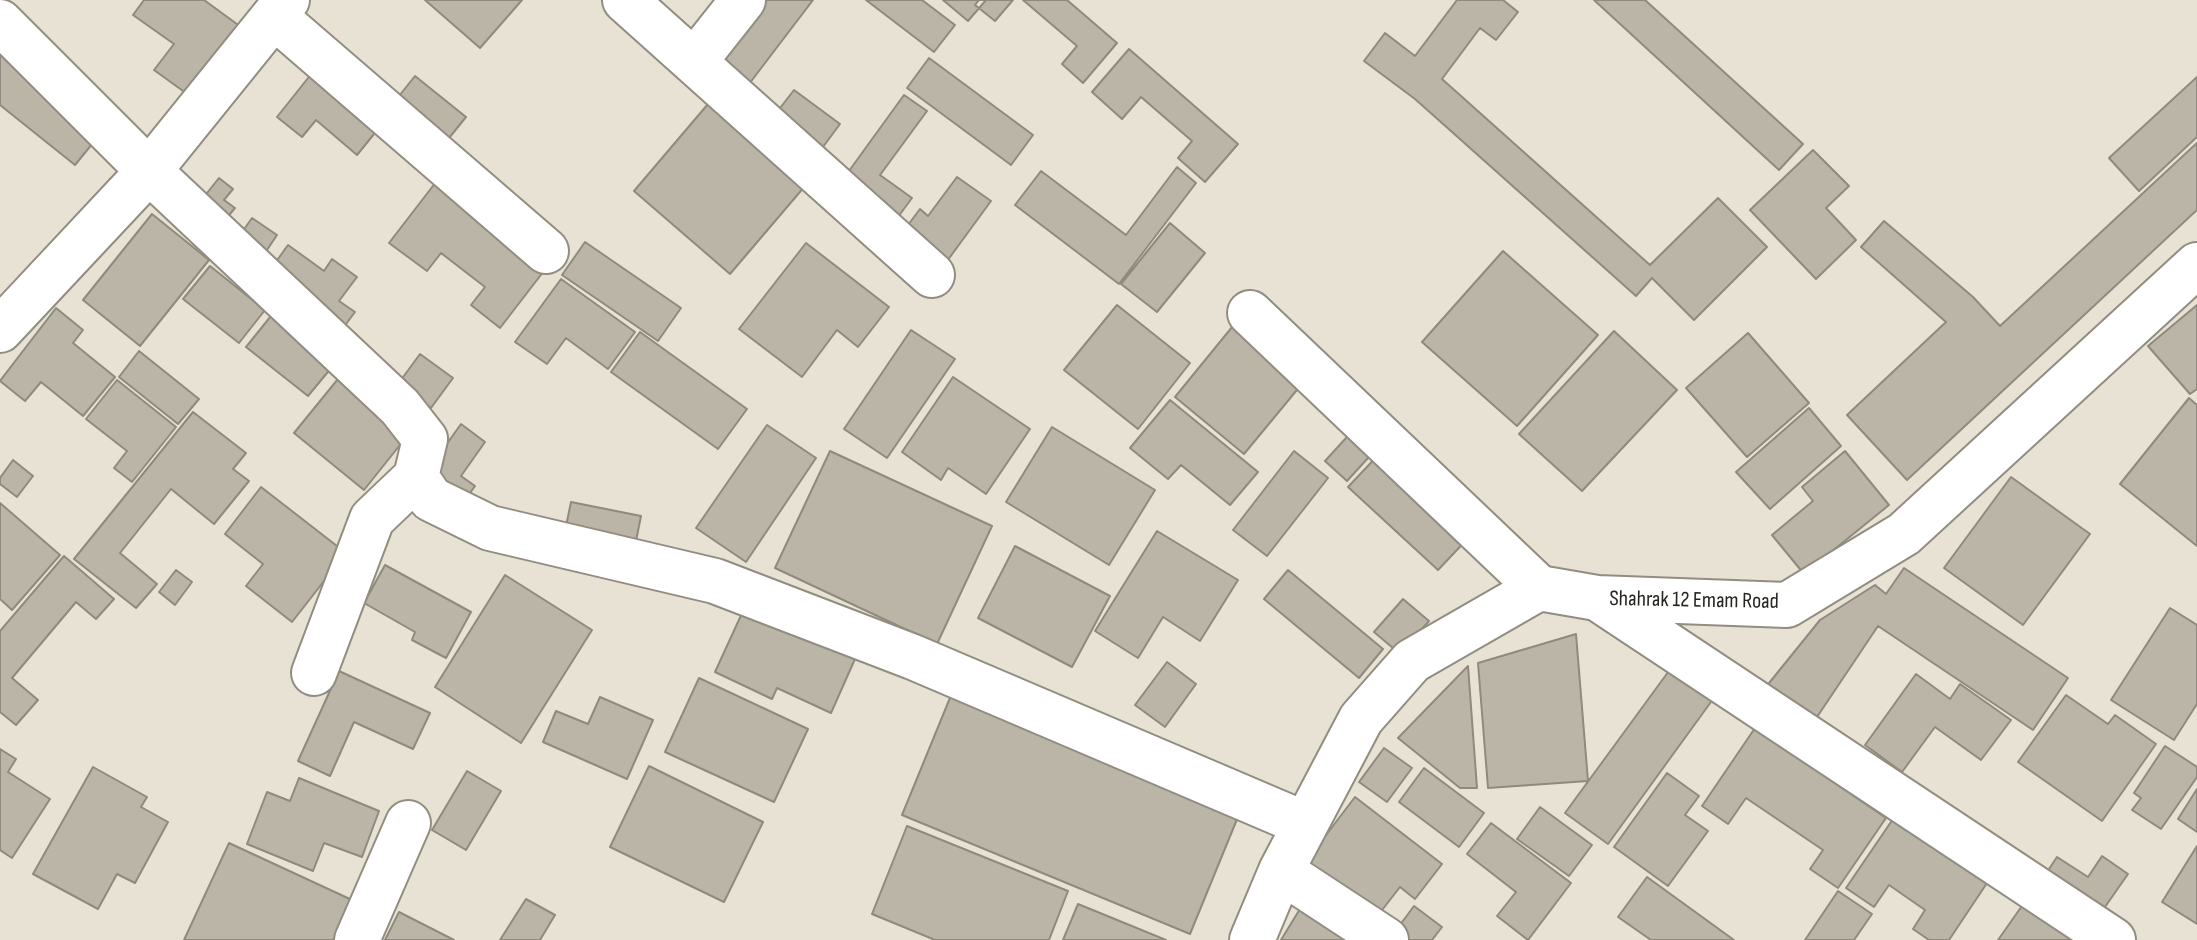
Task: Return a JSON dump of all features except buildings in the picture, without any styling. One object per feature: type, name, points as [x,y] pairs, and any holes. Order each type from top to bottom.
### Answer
[{"type":"street","points":[[625,0],[932,275]]},
{"type":"street","points":[[694,62],[743,0]]},
{"type":"street","points":[[0,330],[149,171],[281,8],[546,251]]},
{"type":"street","points":[[0,22],[149,171],[400,407],[425,439],[416,477],[372,519],[314,673]]},
{"type":"street","name":"Shahrak 12 Emam Road","points":[[1539,588],[1597,598],[1787,605],[1904,534],[2197,265]]},
{"type":"street","points":[[1250,313],[1539,588],[1412,661],[1361,719],[1281,871],[1252,940]]},
{"type":"street","points":[[416,477],[431,499],[490,528],[715,581],[913,657],[1305,824]]},
{"type":"street","points":[[1597,598],[2113,940]]},
{"type":"street","points":[[357,940],[408,823]]},
{"type":"street","points":[[1281,871],[1386,940]]}]
